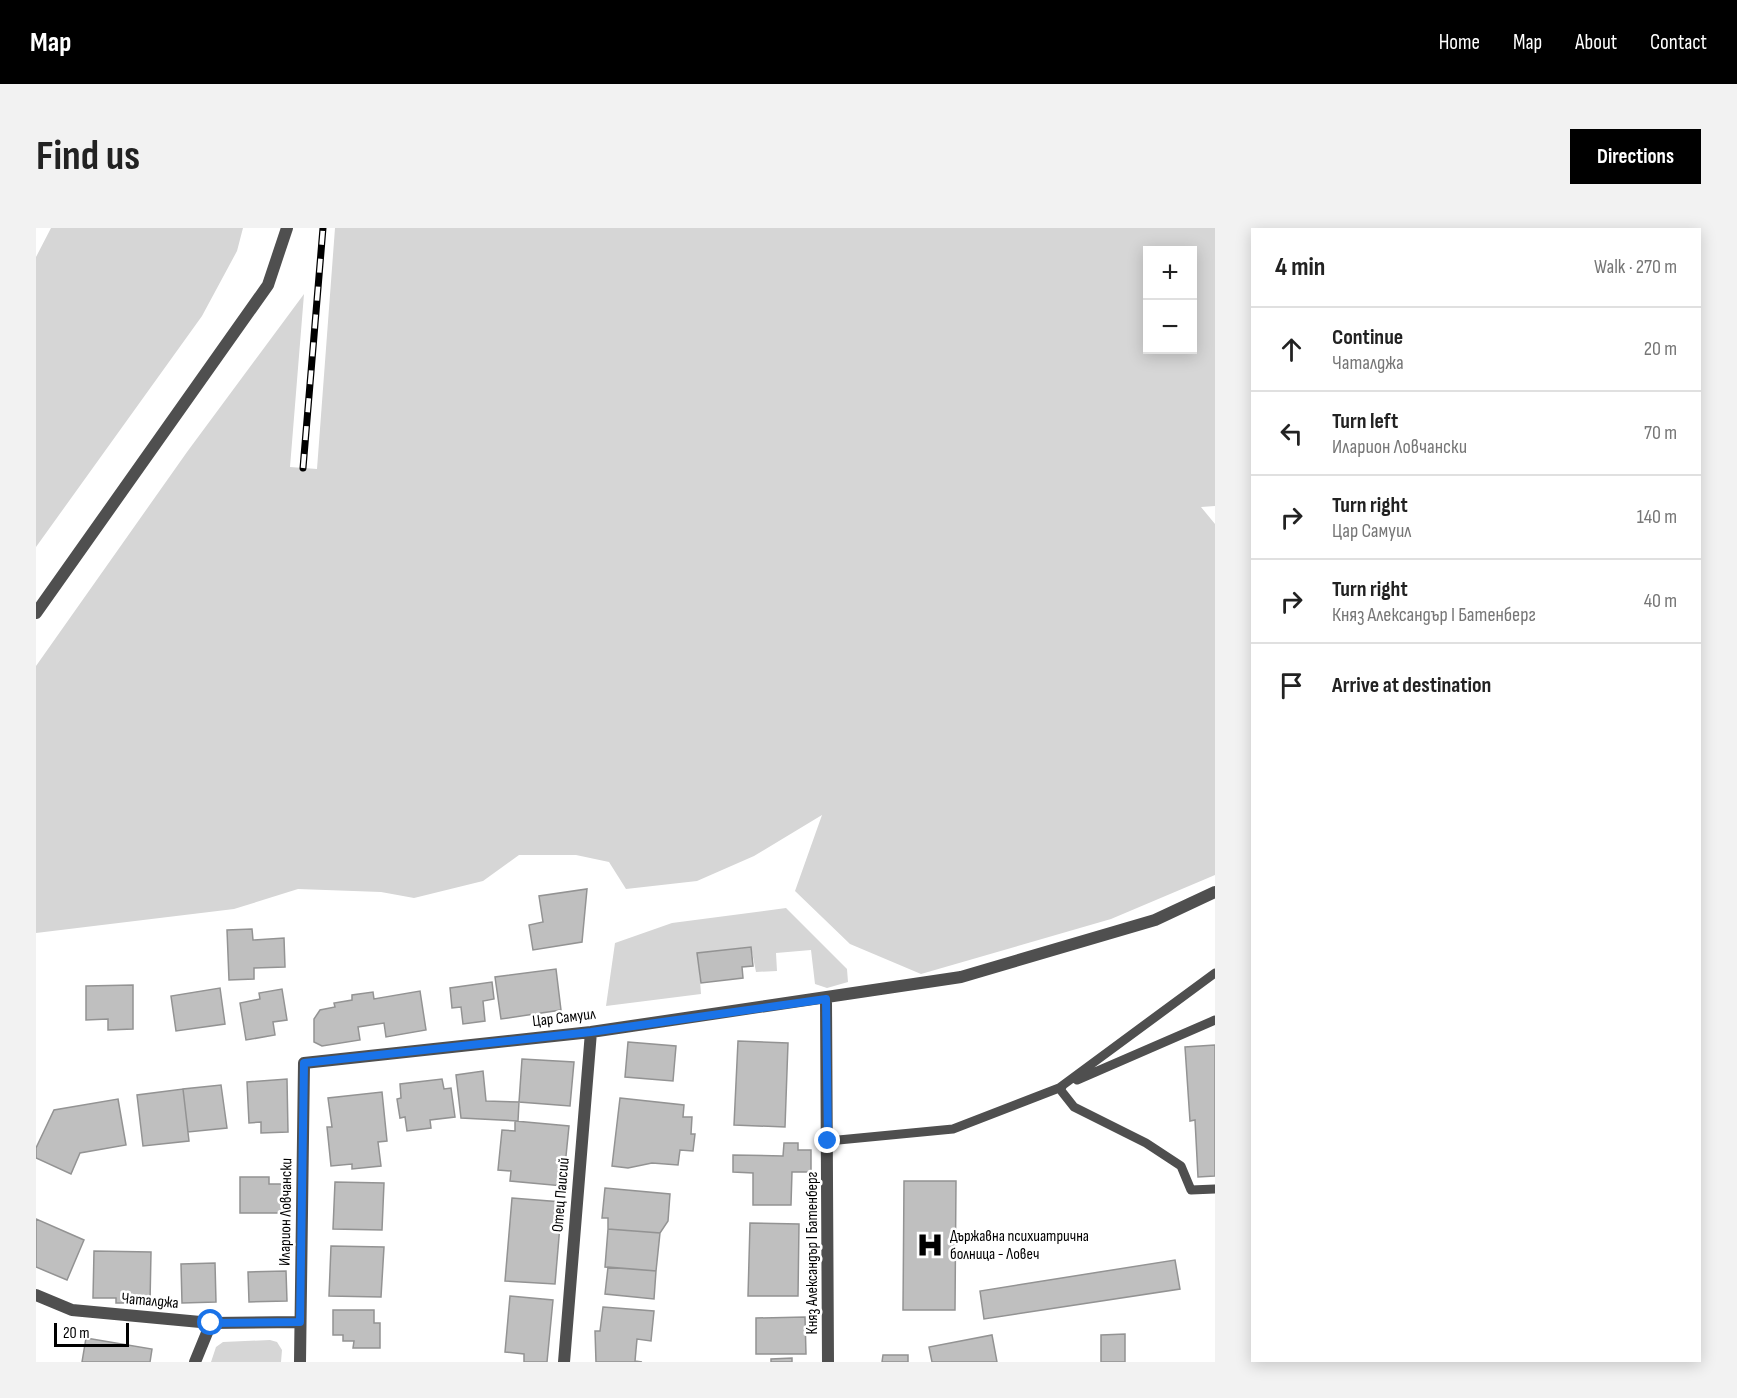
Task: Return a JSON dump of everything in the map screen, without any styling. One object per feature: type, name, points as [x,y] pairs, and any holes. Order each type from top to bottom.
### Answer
[{"type":"street","points":[[36,613],[268,285],[287,228]]},
{"type":"street","name":"Цар Самуил","points":[[304,1063],[591,1032],[826,999],[961,977],[1155,920],[1215,892]]},
{"type":"street","name":"Княз Александър I Батенберг","points":[[826,999],[828,1362]]},
{"type":"street","name":"Отец Паисий","points":[[564,1362],[591,1032]]},
{"type":"street","name":"Иларион Ловчански","points":[[300,1362],[304,1063]]},
{"type":"street","name":"Чаталджа","points":[[36,1295],[72,1310],[211,1323],[300,1322]]},
{"type":"street","points":[[195,1362],[211,1323]]},
{"type":"lane","points":[[1059,1088],[1215,973]]},
{"type":"lane","points":[[828,1141],[953,1130],[1059,1088],[1200,1024],[1215,1020]]},
{"type":"lane","points":[[1059,1088],[1074,1107],[1146,1143],[1181,1166],[1191,1190],[1215,1189]]},
{"type":"shaded area","points":[[51,228],[243,228],[237,251],[202,316],[36,547],[36,257]]},
{"type":"shaded area","points":[[335,228],[1215,228],[1215,506],[1201,507],[1215,524],[1215,875],[1111,919],[921,974],[850,944],[795,891],[822,815],[754,856],[697,881],[626,889],[609,862],[576,855],[519,855],[483,881],[414,898],[381,892],[298,889],[234,909],[36,933],[36,666],[187,452],[304,294],[290,467],[317,469]]},
{"type":"shaded area","points":[[786,908],[847,969],[848,982],[827,988],[815,984],[811,950],[776,953],[777,971],[756,972],[751,947],[698,953],[701,994],[606,1006],[615,943],[672,923]]},
{"type":"shaded area","points":[[270,1340],[277,1342],[282,1350],[281,1362],[211,1362],[216,1347],[223,1342]]},
{"type":"building","points":[[587,889],[582,942],[533,950],[529,925],[543,922],[539,896]]},
{"type":"building","points":[[252,929],[253,940],[284,938],[285,967],[254,968],[254,979],[229,980],[227,930]]},
{"type":"building","points":[[751,947],[753,966],[742,967],[743,978],[701,983],[697,953]]},
{"type":"building","points":[[556,969],[561,1010],[501,1019],[495,977]]},
{"type":"building","points":[[492,982],[494,999],[483,1001],[485,1021],[463,1024],[461,1007],[452,1008],[450,988]]},
{"type":"building","points":[[133,985],[133,1029],[108,1030],[108,1019],[86,1020],[86,986]]},
{"type":"building","points":[[220,988],[225,1024],[176,1031],[171,996]]},
{"type":"building","points":[[282,989],[287,1020],[273,1022],[275,1035],[246,1040],[240,1003],[260,999],[259,993]]},
{"type":"building","points":[[420,991],[426,1030],[386,1037],[384,1023],[358,1027],[360,1040],[322,1046],[314,1042],[314,1019],[320,1010],[335,1007],[334,1003],[352,1000],[352,995],[373,992],[374,999]]},
{"type":"building","points":[[738,1041],[788,1043],[785,1127],[734,1125]]},
{"type":"building","points":[[628,1042],[676,1046],[673,1081],[625,1077]]},
{"type":"building","points":[[1215,1045],[1215,1176],[1198,1177],[1195,1120],[1190,1121],[1185,1047]]},
{"type":"building","points":[[522,1059],[574,1062],[570,1106],[519,1102]]},
{"type":"building","points":[[483,1071],[486,1101],[519,1102],[518,1121],[461,1118],[456,1075]]},
{"type":"building","points":[[287,1079],[288,1132],[261,1133],[261,1122],[249,1123],[247,1082]]},
{"type":"building","points":[[442,1079],[444,1089],[451,1088],[455,1117],[430,1120],[431,1128],[407,1131],[405,1117],[400,1118],[397,1099],[401,1098],[400,1084]]},
{"type":"building","points":[[221,1085],[227,1128],[188,1132],[183,1089]]},
{"type":"building","points":[[183,1089],[189,1141],[143,1146],[137,1095]]},
{"type":"building","points":[[382,1092],[387,1141],[378,1142],[381,1166],[352,1169],[352,1164],[331,1166],[327,1127],[332,1127],[328,1098]]},
{"type":"building","points":[[620,1098],[684,1105],[683,1117],[692,1117],[691,1134],[695,1134],[693,1151],[680,1150],[678,1165],[652,1163],[628,1168],[612,1166]]},
{"type":"building","points":[[118,1099],[126,1145],[80,1153],[71,1174],[36,1158],[36,1148],[54,1110]]},
{"type":"building","points":[[515,1121],[569,1126],[563,1186],[510,1181],[511,1171],[498,1170],[502,1130],[515,1131]]},
{"type":"building","points":[[784,1143],[798,1143],[798,1150],[811,1150],[811,1172],[792,1172],[791,1205],[753,1205],[753,1173],[733,1172],[733,1155],[783,1156]]},
{"type":"building","points":[[240,1177],[269,1177],[269,1184],[287,1184],[287,1213],[240,1213]]},
{"type":"building","points":[[904,1181],[956,1181],[955,1310],[903,1310]]},
{"type":"building","points":[[335,1182],[384,1183],[382,1230],[333,1229]]},
{"type":"building","points":[[605,1188],[670,1194],[668,1221],[660,1233],[608,1229],[608,1218],[602,1218]]},
{"type":"building","points":[[512,1198],[562,1202],[555,1284],[505,1281]]},
{"type":"building","points":[[36,1219],[84,1240],[67,1280],[36,1267]]},
{"type":"building","points":[[750,1223],[799,1224],[798,1296],[748,1296]]},
{"type":"building","points":[[608,1229],[660,1233],[656,1271],[605,1267]]},
{"type":"building","points":[[331,1246],[384,1247],[381,1297],[329,1296]]},
{"type":"building","points":[[94,1251],[151,1252],[150,1303],[116,1303],[116,1298],[93,1298]]},
{"type":"building","points":[[1175,1260],[1180,1289],[984,1319],[980,1291]]},
{"type":"building","points":[[215,1263],[216,1302],[182,1303],[181,1264]]},
{"type":"building","points":[[608,1267],[656,1271],[654,1299],[605,1294]]},
{"type":"building","points":[[286,1271],[287,1301],[249,1302],[248,1272]]},
{"type":"building","points":[[510,1296],[553,1300],[547,1362],[524,1362],[524,1354],[505,1352]]},
{"type":"building","points":[[603,1307],[654,1311],[651,1341],[637,1339],[635,1361],[642,1362],[596,1362],[595,1331],[600,1331]]},
{"type":"building","points":[[333,1310],[374,1310],[374,1323],[380,1323],[380,1348],[353,1348],[354,1341],[343,1341],[343,1335],[333,1335]]},
{"type":"building","points":[[805,1317],[806,1354],[756,1354],[756,1318]]},
{"type":"building","points":[[1125,1334],[1125,1362],[1101,1362],[1101,1335]]},
{"type":"building","points":[[992,1335],[997,1362],[932,1362],[929,1347]]},
{"type":"building","points":[[86,1338],[152,1349],[150,1362],[82,1362]]},
{"type":"building","points":[[883,1355],[908,1355],[908,1362],[882,1362]]},
{"type":"building","points":[[792,1358],[792,1362],[771,1362],[771,1359]]},
{"type":"railway","points":[[303,468],[323,228]]},
{"type":"place","name":"Държавна психиатрична болница - Ловеч","points":[[930,1245]]},
{"type":"route","points":[[211,1323],[300,1322],[304,1063],[591,1032],[826,999],[828,1141]]}]
